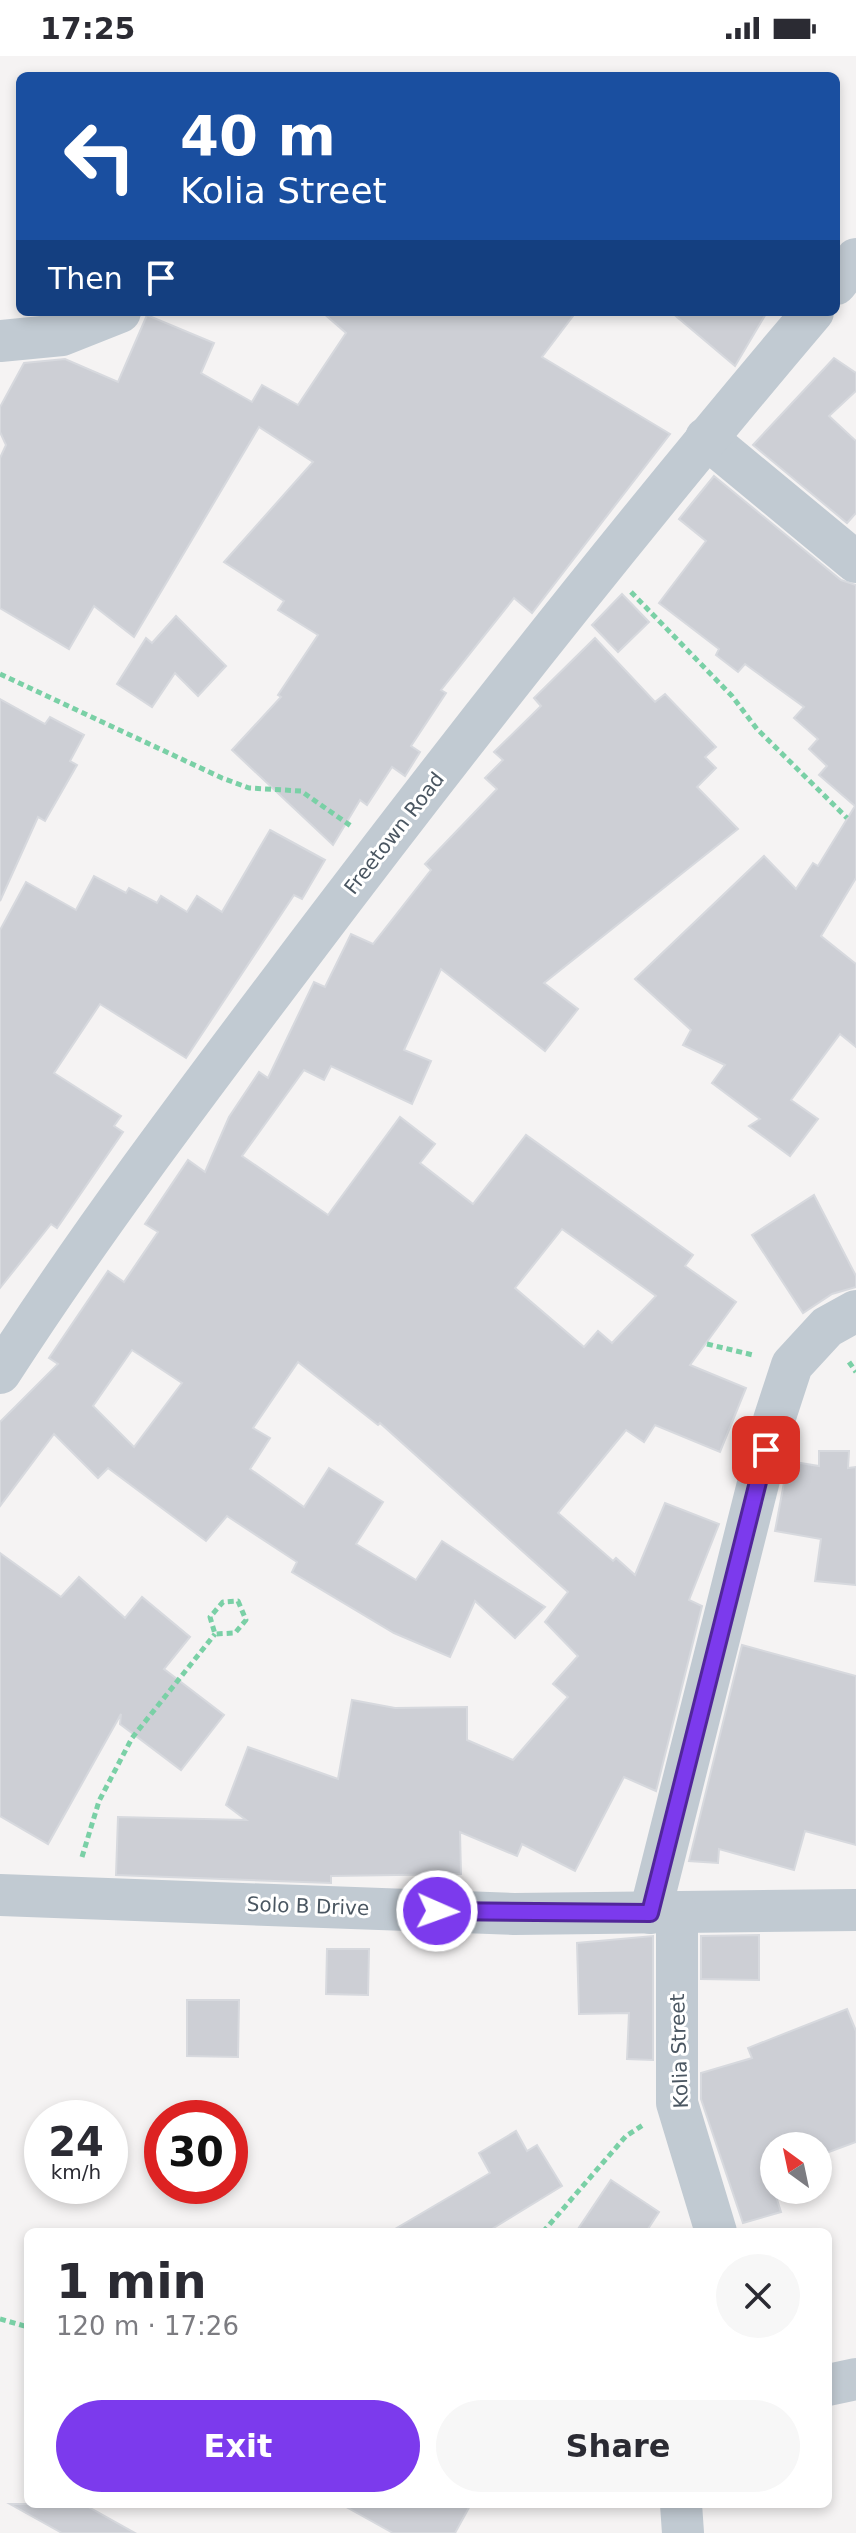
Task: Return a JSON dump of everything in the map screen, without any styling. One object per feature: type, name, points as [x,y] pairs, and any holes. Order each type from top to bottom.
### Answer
[{"type":"street","points":[[840,279],[856,259]]},
{"type":"street","points":[[0,341],[62,335],[110,316]]},
{"type":"street","name":"Freetown Road","points":[[0,1373],[76,1255],[382,848],[706,438],[810,316]]},
{"type":"street","points":[[706,438],[856,562]]},
{"type":"street","name":"Kolia Street","points":[[715,2228],[677,2103],[664,1913],[774,1420],[792,1365],[827,1327],[856,1311]]},
{"type":"street","name":"Solo B Drive","points":[[0,1895],[514,1914],[856,1910]]},
{"type":"street","points":[[832,2384],[856,2379]]},
{"type":"street","points":[[681,2508],[683,2533]]},
{"type":"path","points":[[605,566],[732,696],[757,729],[847,818]]},
{"type":"path","points":[[0,674],[222,778],[249,788],[301,791],[382,848]]},
{"type":"path","points":[[70,1897],[99,1801],[132,1738],[215,1634],[235,1633],[246,1620],[238,1601],[223,1602],[210,1617],[215,1634]]},
{"type":"path","points":[[546,2228],[626,2136],[677,2103]]},
{"type":"path","points":[[0,2319],[24,2326]]},
{"type":"building","points":[[147,316],[214,343],[201,373],[252,402],[262,385],[298,405],[346,333],[327,316],[573,316],[542,357],[670,434],[532,613],[514,598],[441,690],[446,693],[411,746],[420,752],[405,776],[392,767],[367,805],[360,800],[333,845],[232,750],[281,697],[278,695],[318,635],[278,610],[284,601],[224,562],[313,462],[259,427],[134,637],[94,606],[69,649],[0,608],[0,458],[6,445],[0,432],[0,407],[24,363],[65,359],[118,382]]},
{"type":"building","points":[[676,316],[765,316],[735,366]]},
{"type":"building","points":[[834,358],[856,373],[856,391],[829,416],[856,441],[856,513],[847,523],[753,445]]},
{"type":"building","points":[[714,476],[841,580],[856,585],[856,878],[821,936],[856,964],[856,1047],[840,1034],[791,1100],[818,1119],[790,1156],[749,1126],[760,1119],[712,1083],[725,1065],[683,1045],[691,1030],[635,979],[764,856],[796,889],[813,863],[818,866],[855,806],[819,775],[827,766],[809,749],[818,739],[794,718],[804,707],[745,664],[738,672],[716,655],[719,649],[659,603],[706,541],[679,519]]},
{"type":"building","points":[[622,594],[649,622],[618,652],[592,625]]},
{"type":"building","points":[[176,616],[226,666],[198,696],[175,673],[152,707],[117,684],[146,638],[152,643]]},
{"type":"building","points":[[595,638],[655,702],[665,694],[716,747],[705,757],[716,768],[697,787],[738,829],[544,983],[578,1009],[545,1051],[441,969],[404,1050],[431,1061],[412,1104],[331,1066],[324,1080],[304,1070],[242,1156],[328,1215],[400,1117],[435,1144],[420,1163],[473,1204],[526,1135],[693,1255],[685,1266],[736,1302],[690,1365],[746,1388],[720,1452],[655,1425],[644,1442],[626,1430],[558,1513],[613,1561],[616,1558],[635,1575],[665,1503],[719,1524],[689,1600],[702,1606],[656,1791],[624,1777],[575,1871],[522,1844],[517,1856],[460,1832],[461,1874],[331,1876],[331,1883],[116,1875],[118,1817],[246,1820],[226,1805],[248,1747],[338,1779],[352,1700],[395,1708],[467,1707],[467,1740],[513,1760],[568,1697],[553,1684],[578,1656],[545,1622],[568,1592],[380,1423],[378,1425],[298,1362],[253,1428],[270,1438],[250,1469],[304,1507],[329,1468],[383,1502],[356,1544],[416,1580],[442,1541],[545,1607],[515,1638],[475,1601],[450,1657],[394,1633],[292,1572],[297,1562],[227,1516],[206,1541],[108,1468],[98,1478],[54,1434],[0,1506],[0,1422],[58,1364],[49,1358],[108,1271],[124,1282],[158,1232],[145,1224],[188,1160],[205,1172],[229,1117],[259,1072],[268,1078],[314,982],[325,987],[351,934],[373,944],[431,870],[425,864],[497,789],[485,778],[503,760],[494,752],[541,706],[534,698]],"holes":[[[562,1229],[656,1296],[612,1343],[598,1331],[584,1347],[515,1288]],[[132,1350],[182,1383],[134,1447],[93,1406]]]},
{"type":"building","points":[[0,699],[45,724],[50,717],[84,735],[70,761],[77,765],[45,821],[38,817],[0,901]]},
{"type":"building","points":[[270,830],[325,860],[302,899],[294,895],[186,1058],[100,1004],[54,1073],[121,1116],[114,1126],[123,1132],[57,1228],[51,1224],[0,1288],[0,930],[26,882],[76,910],[94,876],[126,893],[129,888],[157,903],[161,896],[187,912],[197,896],[222,912]]},
{"type":"building","points":[[814,1195],[856,1276],[856,1287],[832,1294],[803,1313],[752,1235]]},
{"type":"building","points":[[819,1451],[849,1451],[848,1468],[856,1467],[856,1585],[815,1581],[821,1539],[775,1531],[788,1461],[819,1466]]},
{"type":"building","points":[[0,1553],[61,1597],[79,1577],[125,1618],[142,1597],[190,1637],[164,1669],[224,1715],[181,1770],[120,1724],[121,1714],[48,1844],[0,1816]]},
{"type":"building","points":[[742,1645],[856,1676],[856,1845],[805,1831],[794,1870],[719,1849],[718,1863],[689,1861]]},
{"type":"building","points":[[759,1935],[759,1980],[701,1979],[701,1936]]},
{"type":"building","points":[[653,1936],[653,2060],[627,2059],[629,2013],[579,2014],[577,1943]]},
{"type":"building","points":[[327,1949],[369,1949],[368,1995],[326,1994]]},
{"type":"building","points":[[187,2000],[239,2000],[238,2057],[187,2056]]},
{"type":"building","points":[[847,2009],[856,2031],[856,2142],[832,2151],[832,2132],[760,2132],[760,2204],[778,2204],[781,2212],[743,2223],[701,2099],[701,2073],[752,2058],[748,2048]]},
{"type":"building","points":[[516,2131],[527,2151],[537,2145],[562,2186],[494,2228],[397,2228],[490,2173],[479,2153]]},
{"type":"building","points":[[611,2180],[659,2212],[649,2228],[579,2228]]},
{"type":"building","points":[[10,2504],[24,2504],[24,2508],[90,2508],[135,2533],[62,2533]]},
{"type":"building","points":[[348,2508],[469,2508],[455,2533],[393,2533]]},
{"type":"route","points":[[437,1911],[650,1913],[766,1450]]}]
